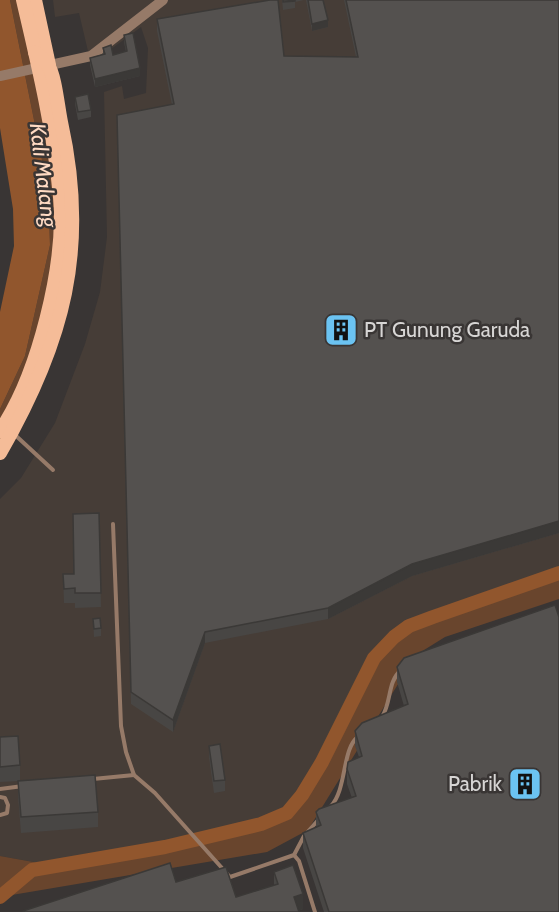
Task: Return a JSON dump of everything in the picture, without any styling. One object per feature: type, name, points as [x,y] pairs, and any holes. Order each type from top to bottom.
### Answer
[{"type":"main road","points":[[23,0],[35,52],[43,67]]},
{"type":"main road","points":[[0,453],[5,430],[32,365],[47,340],[63,266],[60,197],[35,0]]},
{"type":"street","points":[[0,76],[95,54],[164,0]]},
{"type":"lane","points":[[5,430],[53,470]]},
{"type":"lane","points":[[113,524],[121,726],[134,775],[177,817],[230,877]]},
{"type":"lane","points":[[380,720],[389,703],[391,683],[395,675],[412,665]]},
{"type":"lane","points":[[220,879],[294,855],[313,824],[335,802],[340,792],[351,745],[364,733]]},
{"type":"lane","points":[[89,780],[134,775]]},
{"type":"lane","points":[[0,789],[33,785]]},
{"type":"lane","points":[[0,796],[5,798],[8,805],[7,813],[0,815]]},
{"type":"lane","points":[[294,855],[299,861],[315,912]]},
{"type":"shaded area","points":[[10,0],[35,0],[74,242],[0,453],[0,409],[25,356],[50,245],[48,190]]},
{"type":"shaded area","name":"PT Gunung Garuda","points":[[53,0],[559,0],[559,573],[409,626],[383,646],[374,658],[321,763],[302,795],[287,813],[261,824],[165,847],[50,865],[0,856],[0,499],[21,478],[55,423],[85,344],[100,292],[107,237],[104,92],[122,86],[124,99],[146,93],[148,48],[141,27],[91,64],[79,13],[55,17]]},
{"type":"shaded area","points":[[559,574],[559,599],[445,637],[416,655],[308,830],[267,852],[0,897],[0,856],[50,865],[165,847],[261,824],[287,813],[302,795],[321,763],[374,658],[383,646],[409,626]]},
{"type":"water","name":"Kali Malang","points":[[0,0],[10,0],[48,190],[50,245],[25,356],[0,409],[0,312],[14,246],[13,209],[0,128]]},
{"type":"building","name":"PT Gunung Garuda","points":[[278,0],[284,56],[358,57],[346,0],[559,0],[559,521],[412,564],[328,608],[205,632],[173,720],[131,692],[117,115],[174,104],[157,19]]},
{"type":"building","points":[[308,0],[323,0],[328,20],[312,24]]},
{"type":"building","points":[[133,33],[140,68],[95,79],[90,58],[105,54],[103,48],[111,45],[113,55],[127,51],[124,35]]},
{"type":"building","points":[[88,94],[91,110],[78,112],[75,97]]},
{"type":"building","points":[[99,513],[101,593],[75,593],[75,588],[64,589],[63,574],[74,574],[73,514]]},
{"type":"building","points":[[555,605],[559,617],[559,912],[329,912],[303,833],[321,825],[316,812],[319,809],[356,796],[347,769],[348,762],[362,756],[355,731],[362,723],[408,704],[397,667],[404,658]]},
{"type":"building","points":[[100,618],[101,628],[94,629],[93,619]]},
{"type":"building","points":[[18,736],[20,765],[0,767],[0,737]]},
{"type":"building","points":[[220,744],[225,780],[214,781],[209,746]]},
{"type":"building","points":[[95,775],[98,812],[21,817],[18,781]]},
{"type":"building","points":[[170,863],[176,882],[226,867],[236,897],[278,884],[274,872],[293,865],[303,894],[294,897],[299,912],[23,912],[23,911]]},
{"type":"waterway","points":[[0,897],[32,870],[165,847],[261,824],[287,813],[302,795],[322,762],[374,658],[394,637],[409,626],[559,573]]},
{"type":"place","name":"PT Gunung Garuda","points":[[341,330]]},
{"type":"place","name":"Pabrik","points":[[525,784]]}]
